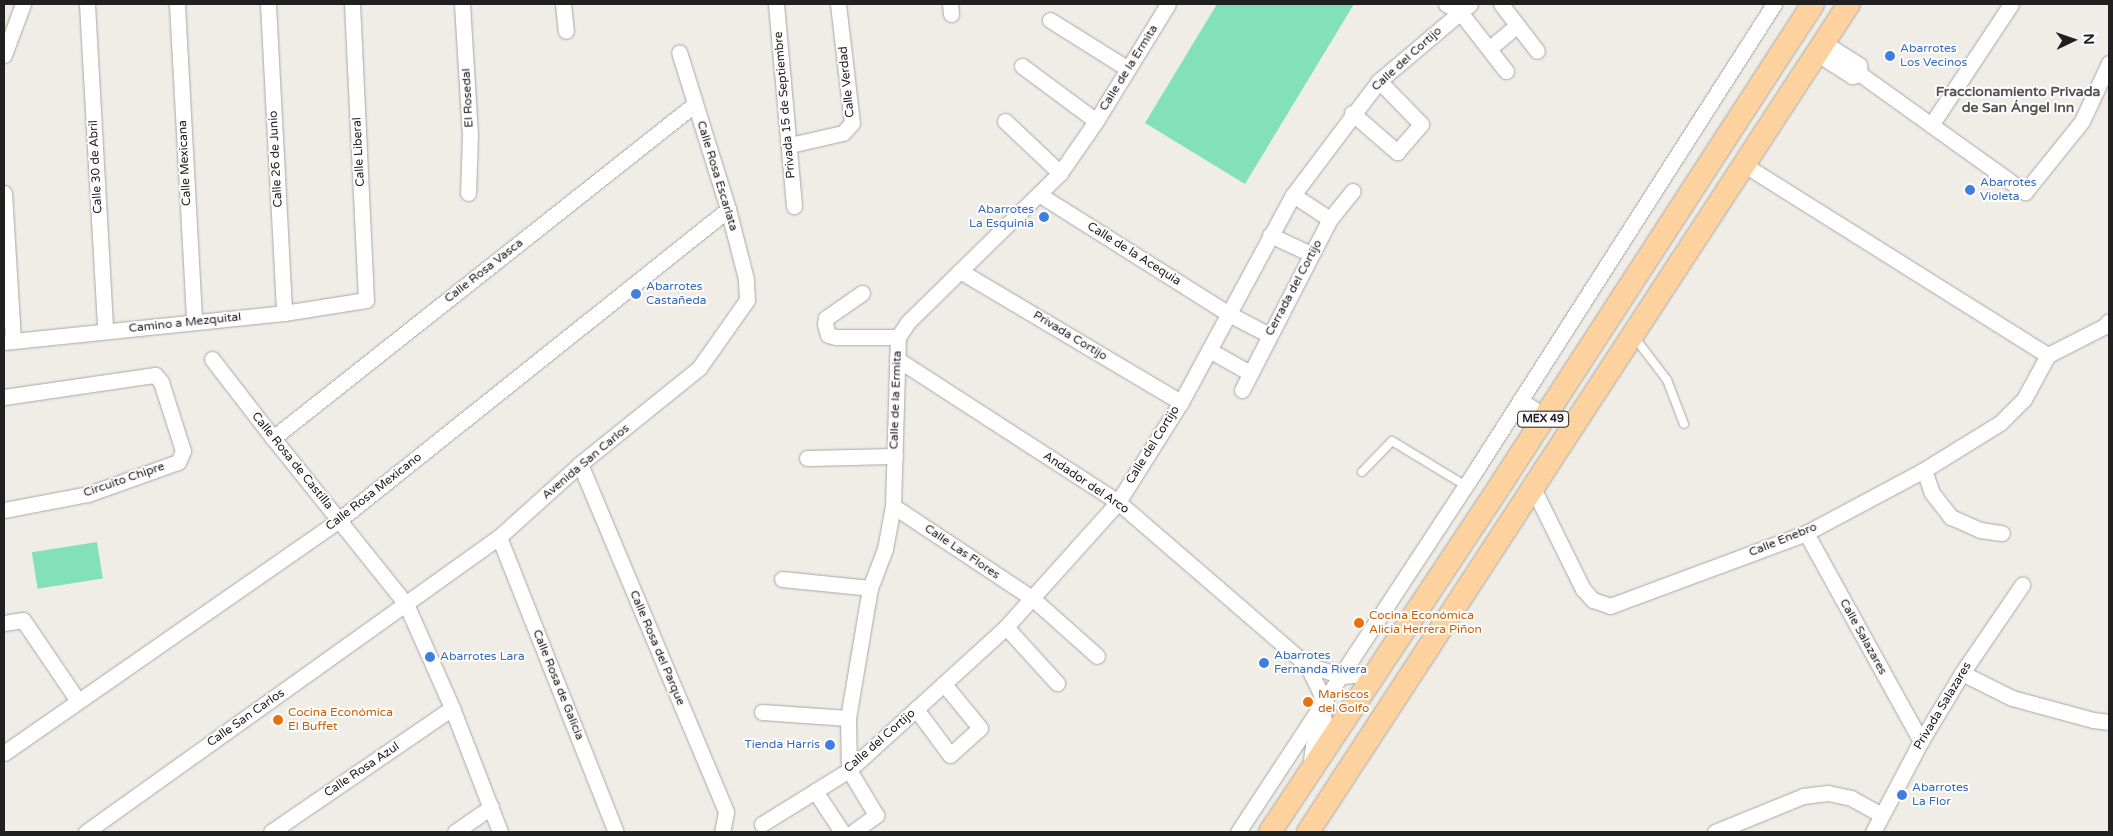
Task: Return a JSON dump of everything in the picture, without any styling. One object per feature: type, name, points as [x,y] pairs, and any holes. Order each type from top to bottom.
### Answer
[{"type":"main road","name":"MEX 49","points":[[1270,832],[1503,481],[1813,4]]},
{"type":"main road","name":"MEX 49","points":[[1308,832],[1849,4]]},
{"type":"main road","points":[[1309,772],[1336,790]]},
{"type":"street","points":[[4,55],[23,4]]},
{"type":"street","name":"Calle 30 de Abril","points":[[87,4],[105,331]]},
{"type":"street","name":"Calle Mexicana","points":[[177,4],[194,322]]},
{"type":"street","name":"Calle 26 de Junio","points":[[268,4],[284,314]]},
{"type":"street","name":"Calle Liberal","points":[[352,4],[366,300]]},
{"type":"street","name":"El Rosedal","points":[[462,4],[470,134],[468,193]]},
{"type":"street","points":[[563,4],[566,31]]},
{"type":"street","name":"Privada 15 de Septiembre","points":[[776,4],[794,206]]},
{"type":"street","name":"Calle Verdad","points":[[790,145],[843,133],[852,123],[838,4]]},
{"type":"street","name":"Calle de la Ermita","points":[[849,770],[848,718],[870,588],[885,549],[893,506],[898,337],[908,322],[1060,173],[1096,121],[1168,4]]},
{"type":"street","points":[[1446,4],[1465,8],[1506,71]]},
{"type":"street","points":[[1501,4],[1537,51]]},
{"type":"street","points":[[1238,832],[1466,486],[1774,4]]},
{"type":"street","points":[[1931,125],[2010,4]]},
{"type":"street","name":"Calle del Cortijo","points":[[762,824],[849,770],[1006,627],[1118,502],[1180,402],[1293,195],[1352,113],[1379,81],[1465,8]]},
{"type":"street","points":[[1050,20],[1128,68]]},
{"type":"street","points":[[1490,48],[1517,25]]},
{"type":"street","points":[[1820,48],[1847,65],[1859,65],[1860,74],[2025,192],[2082,122],[2109,63]]},
{"type":"street","name":"Calle Rosa Escarlata","points":[[679,52],[728,209],[746,279],[747,300]]},
{"type":"street","points":[[1022,66],[1096,121]]},
{"type":"street","points":[[1352,113],[1397,152],[1421,124],[1379,81]]},
{"type":"street","name":"Calle Rosa Vasca","points":[[273,438],[695,104]]},
{"type":"street","points":[[1005,121],[1060,173]]},
{"type":"street","points":[[1743,164],[2048,355],[2108,325]]},
{"type":"street","name":"Cerrada del Cortijo","points":[[1242,390],[1330,219],[1353,191]]},
{"type":"street","points":[[4,193],[8,341]]},
{"type":"street","name":"Calle de la Acequia","points":[[1040,194],[1229,314],[1269,335]]},
{"type":"street","points":[[1293,195],[1330,219]]},
{"type":"street","name":"Calle Rosa Mexicano","points":[[4,753],[339,520],[728,209]]},
{"type":"street","points":[[1270,235],[1311,254]]},
{"type":"street","name":"Privada Cortijo","points":[[960,271],[1180,402]]},
{"type":"street","points":[[862,293],[826,318],[824,324],[828,335],[836,337],[898,337]]},
{"type":"street","name":"Camino a Mezquital","points":[[8,341],[284,314],[366,300]]},
{"type":"street","name":"Avenida San Carlos","points":[[406,604],[499,537],[580,464],[699,368],[747,300]]},
{"type":"street","points":[[1209,350],[1250,373]]},
{"type":"street","name":"Calle Enebro","points":[[1533,488],[1583,589],[1593,600],[1610,606],[1806,533],[1924,470],[2000,423],[2024,399],[2048,355]]},
{"type":"street","name":"Calle Rosa de Castilla","points":[[212,359],[406,604],[452,708],[500,832]]},
{"type":"street","name":"Andador del Arco","points":[[897,359],[1118,502],[1307,665],[1342,676],[1376,673]]},
{"type":"street","name":"Circuito Chipre","points":[[4,397],[155,375],[161,382],[183,451],[178,462],[88,494],[4,510]]},
{"type":"street","points":[[1520,400],[1545,416]]},
{"type":"street","points":[[807,458],[895,456]]},
{"type":"street","name":"Calle Rosa del Parque","points":[[580,464],[726,812],[722,832]]},
{"type":"street","points":[[1479,465],[1503,481]]},
{"type":"street","points":[[1924,470],[1932,493],[1951,517],[1980,530],[2002,533]]},
{"type":"street","name":"Calle Las Flores","points":[[893,506],[1032,598],[1097,656]]},
{"type":"street","name":"Calle Salazares","points":[[1806,533],[1921,741]]},
{"type":"street","name":"Calle Rosa de Galicia","points":[[499,537],[616,832]]},
{"type":"street","points":[[782,579],[870,588]]},
{"type":"street","name":"Privada Salazares","points":[[1873,832],[1921,741],[1962,673],[2022,585]]},
{"type":"street","name":"Calle San Carlos","points":[[86,832],[406,604]]},
{"type":"street","points":[[4,623],[23,620],[78,701]]},
{"type":"street","points":[[1006,627],[1057,683]]},
{"type":"street","name":"Andador del Arco","points":[[1307,665],[1321,694],[1324,723],[1313,746],[1309,772]]},
{"type":"street","points":[[1962,673],[2012,698],[2093,720],[2109,722]]},
{"type":"street","points":[[916,709],[950,755],[980,728],[944,684]]},
{"type":"street","name":"Calle Rosa Azul","points":[[271,832],[452,708]]},
{"type":"street","points":[[762,712],[848,718]]},
{"type":"street","points":[[849,770],[876,815],[853,832]]},
{"type":"street","points":[[815,791],[842,832]]},
{"type":"street","points":[[1715,832],[1802,796],[1828,793],[1850,798],[1882,815]]},
{"type":"street","points":[[455,832],[491,807]]},
{"type":"lane","points":[[1632,334],[1667,380],[1684,424]]},
{"type":"lane","points":[[1362,472],[1389,443],[1396,441],[1466,486]]},
{"type":"green space","points":[[1217,4],[1354,4],[1245,184],[1145,123]]},
{"type":"green space","points":[[97,542],[103,579],[38,589],[32,552]]},
{"type":"place","name":"Abarrotes Los Vecinos","points":[[1890,56]]},
{"type":"place","name":"Abarrotes Violeta","points":[[1970,190]]},
{"type":"place","name":"Abarrotes La Esquinia","points":[[1044,217]]},
{"type":"place","name":"Abarrotes Castañeda","points":[[636,294]]},
{"type":"place","name":"Cocina Económica Alicia Herrera Piñon","points":[[1359,623]]},
{"type":"place","name":"Abarrotes Lara","points":[[430,657]]},
{"type":"place","name":"Abarrotes Fernanda Rivera","points":[[1264,663]]},
{"type":"place","name":"Mariscos del Golfo","points":[[1308,702]]},
{"type":"place","name":"Cocina Económica El Buffet","points":[[278,720]]},
{"type":"place","name":"Tienda Harris","points":[[830,745]]},
{"type":"place","name":"Abarrotes La Flor","points":[[1902,795]]},
{"type":"district","name":"Fraccionamiento Privada de San Ángel Inn","points":[[2018,100]]}]
